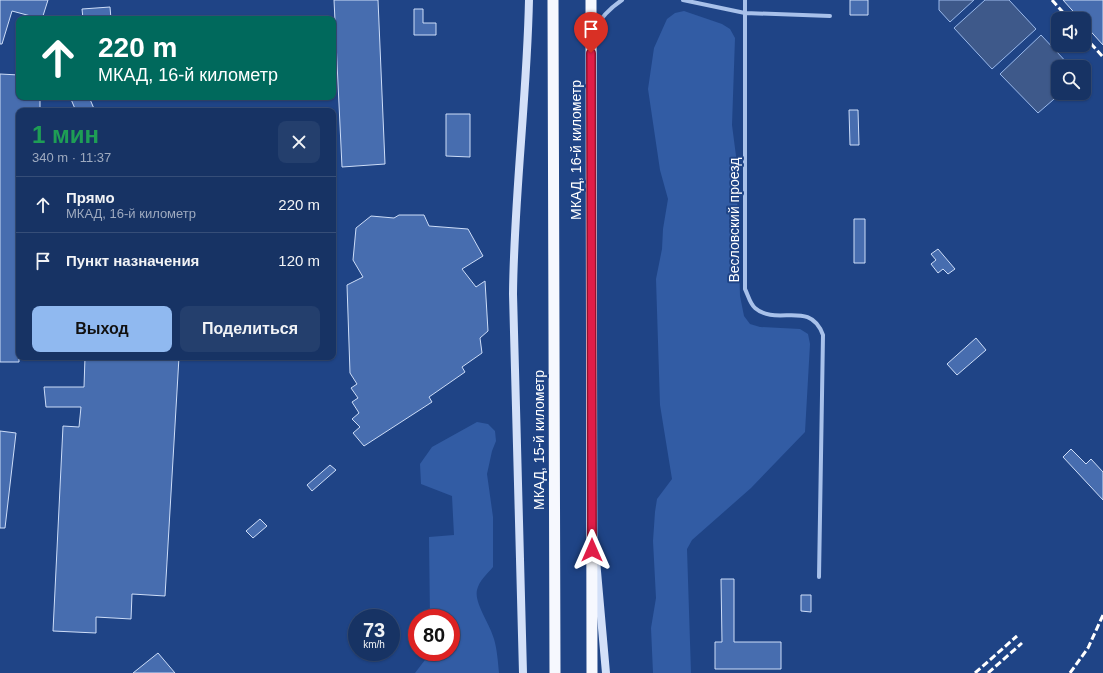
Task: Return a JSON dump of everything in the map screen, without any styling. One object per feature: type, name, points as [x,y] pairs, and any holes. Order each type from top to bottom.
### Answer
[{"type":"highway","name":"МКАД, 16-й километр","points":[[553,0],[554,207]]},
{"type":"highway","name":"МКАД, 16-й километр","points":[[591,0],[592,506]]},
{"type":"highway","name":"МКАД, 15-й километр","points":[[554,207],[555,673]]},
{"type":"highway","points":[[592,506],[592,673]]},
{"type":"main road","points":[[523,673],[513,286],[514,238],[528,63],[529,0]]},
{"type":"main road","points":[[592,506],[606,673]]},
{"type":"street","points":[[591,38],[599,21],[612,6],[622,0]]},
{"type":"street","points":[[683,0],[745,13],[830,16]]},
{"type":"street","name":"Весловский проезд","points":[[745,0],[745,289],[755,308],[768,314],[807,316],[814,320],[823,335],[819,577]]},
{"type":"shaded area","points":[[939,0],[974,0],[950,22],[939,10]]},
{"type":"shaded area","points":[[985,0],[1009,0],[1036,29],[992,69],[954,28]]},
{"type":"shaded area","points":[[684,11],[722,24],[730,29],[735,38],[732,125],[736,156],[740,296],[744,316],[750,324],[760,327],[800,329],[808,334],[810,344],[805,432],[751,488],[692,540],[687,549],[691,673],[653,673],[651,628],[656,598],[653,541],[655,512],[657,499],[672,479],[660,405],[656,279],[662,249],[663,229],[668,199],[660,170],[648,89],[654,48],[667,19],[675,13]]},
{"type":"shaded area","points":[[1041,35],[1051,46],[1051,52],[1057,52],[1064,60],[1051,60],[1051,100],[1053,100],[1038,113],[1000,74]]},
{"type":"shaded area","points":[[477,422],[488,424],[495,431],[496,441],[492,451],[487,474],[493,517],[493,567],[480,584],[477,590],[477,595],[480,607],[494,639],[497,651],[499,673],[415,673],[424,661],[460,661],[460,609],[430,609],[429,537],[454,535],[452,496],[421,484],[420,464],[432,447]]},
{"type":"building","points":[[0,0],[48,0],[43,16],[31,16],[12,11],[2,44],[0,44]]},
{"type":"building","points":[[334,0],[378,0],[385,164],[342,167],[336,16],[335,16]]},
{"type":"building","points":[[850,0],[868,0],[868,15],[850,15]]},
{"type":"building","points":[[1063,0],[1103,0],[1103,45],[1091,32],[1091,12],[1074,12]]},
{"type":"building","points":[[110,7],[111,16],[83,16],[82,9]]},
{"type":"building","points":[[414,9],[423,9],[423,23],[436,23],[436,35],[414,35]]},
{"type":"building","points":[[0,74],[16,75],[16,100],[40,100],[40,108],[16,108],[16,360],[19,360],[19,362],[0,362]]},
{"type":"building","points":[[71,100],[90,100],[94,108],[75,108]]},
{"type":"building","points":[[849,110],[858,110],[859,145],[850,145]]},
{"type":"building","points":[[446,114],[470,114],[470,157],[446,156]]},
{"type":"building","points":[[399,215],[424,215],[429,226],[468,229],[483,256],[462,269],[476,287],[485,281],[488,331],[480,338],[482,353],[462,367],[465,372],[429,397],[432,402],[364,446],[353,433],[360,427],[352,419],[359,413],[352,402],[358,398],[351,388],[357,384],[350,373],[347,285],[363,277],[353,260],[356,228],[371,216],[394,218]]},
{"type":"building","points":[[854,219],[865,219],[865,263],[854,263]]},
{"type":"building","points":[[938,249],[955,269],[948,274],[943,269],[938,273],[931,264],[936,260],[931,254]]},
{"type":"building","points":[[976,338],[986,350],[957,375],[947,364]]},
{"type":"building","points":[[85,360],[179,360],[165,596],[132,594],[131,619],[96,617],[96,633],[53,631],[63,426],[79,427],[81,407],[46,407],[44,387],[84,387]]},
{"type":"building","points":[[0,431],[16,433],[5,528],[0,528]]},
{"type":"building","points":[[1071,449],[1086,464],[1091,459],[1103,472],[1103,500],[1063,457]]},
{"type":"building","points":[[330,465],[336,470],[312,491],[307,485]]},
{"type":"building","points":[[260,519],[267,526],[253,538],[246,531]]},
{"type":"building","points":[[721,579],[734,579],[734,642],[781,642],[781,669],[715,669],[715,642],[722,642]]},
{"type":"building","points":[[801,595],[811,595],[811,612],[801,611]]},
{"type":"building","points":[[158,653],[175,673],[133,673]]},
{"type":"railway","points":[[1052,0],[1063,12]]},
{"type":"railway","points":[[1091,44],[1103,57]]},
{"type":"railway","points":[[1070,673],[1088,648],[1103,615]]},
{"type":"railway","points":[[975,673],[1017,636]]},
{"type":"railway","points":[[988,673],[1022,643]]},
{"type":"route","points":[[591,53],[592,550]]}]
